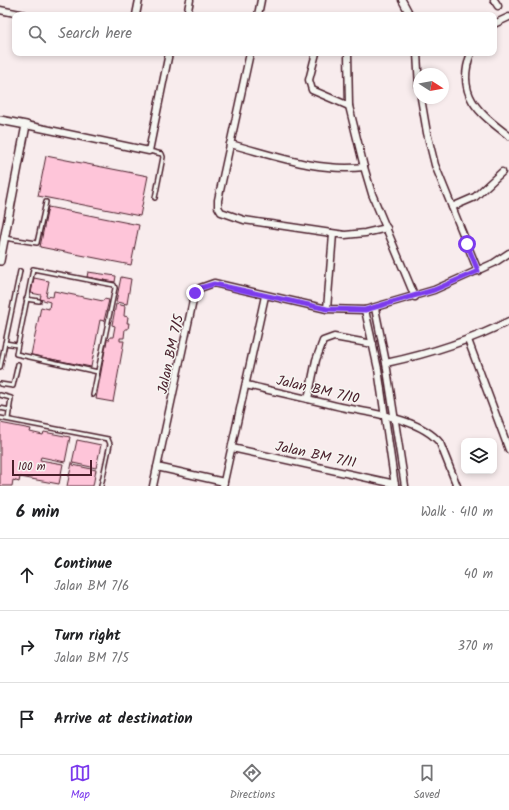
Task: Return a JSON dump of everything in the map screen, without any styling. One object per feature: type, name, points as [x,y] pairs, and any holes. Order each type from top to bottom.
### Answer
[{"type":"street","points":[[137,12],[139,0]]},
{"type":"street","points":[[188,12],[190,0]]},
{"type":"street","points":[[259,12],[261,0]]},
{"type":"street","points":[[402,0],[408,12]]},
{"type":"street","points":[[494,0],[498,6]]},
{"type":"street","points":[[0,10],[12,12]]},
{"type":"street","points":[[497,23],[509,17]]},
{"type":"street","points":[[0,120],[149,152],[168,56]]},
{"type":"street","points":[[249,56],[218,200],[218,207],[221,212],[244,220],[333,234],[356,235],[387,228]]},
{"type":"street","points":[[315,56],[309,80],[312,90],[350,106]]},
{"type":"street","points":[[348,56],[350,106],[364,166],[372,194],[415,297]]},
{"type":"street","points":[[417,56],[418,68]]},
{"type":"street","points":[[470,56],[467,71],[467,83],[472,101],[480,113],[509,136]]},
{"type":"street","points":[[421,104],[426,133],[435,165],[478,271]]},
{"type":"street","points":[[0,261],[26,125]]},
{"type":"street","points":[[230,144],[332,169],[364,166]]},
{"type":"street","points":[[452,207],[475,197],[502,172]]},
{"type":"street","points":[[327,309],[333,234]]},
{"type":"street","name":"Jalan BM 7/5","points":[[153,486],[196,291],[202,287],[214,284],[327,309],[365,310],[415,297],[478,271],[509,253]]},
{"type":"street","points":[[157,467],[224,484],[265,296]]},
{"type":"street","points":[[375,308],[386,363],[405,486]]},
{"type":"street","points":[[365,310],[373,344],[395,485]]},
{"type":"street","points":[[386,363],[412,357],[468,340],[509,321]]},
{"type":"street","points":[[308,399],[316,360],[323,341],[334,337],[373,344]]},
{"type":"street","points":[[468,340],[509,450]]},
{"type":"street","name":"Jalan BM 7/10","points":[[246,385],[394,418],[419,427],[435,436],[443,449],[457,486]]},
{"type":"street","name":"Jalan BM 7/11","points":[[232,448],[395,485]]},
{"type":"lane","points":[[149,152],[160,154],[163,157],[155,198]]},
{"type":"lane","points":[[4,238],[37,244],[46,202]]},
{"type":"lane","points":[[93,395],[98,372],[114,285],[36,268],[32,271],[15,351],[18,356],[98,372]]},
{"type":"lane","points":[[0,368],[20,271]]},
{"type":"lane","points":[[26,299],[39,301]]},
{"type":"lane","points":[[5,343],[17,345]]},
{"type":"lane","points":[[0,384],[13,386],[18,364]]},
{"type":"lane","points":[[0,395],[11,398],[8,419]]},
{"type":"lane","points":[[0,408],[10,410]]},
{"type":"lane","points":[[0,418],[108,439],[110,444],[102,486]]},
{"type":"building","points":[[46,156],[148,176],[140,216],[38,196]]},
{"type":"building","points":[[48,207],[139,225],[131,265],[40,247]]},
{"type":"building","points":[[88,272],[116,276],[115,282],[87,277]]},
{"type":"building","points":[[121,277],[131,279],[127,304],[116,302]]},
{"type":"building","points":[[34,278],[49,281],[46,296],[53,297],[54,291],[103,301],[104,299],[109,300],[104,321],[100,320],[91,367],[31,355],[41,307],[49,309],[50,302],[40,299],[41,295],[31,293]]},
{"type":"building","points":[[116,304],[125,306],[124,316],[128,317],[127,323],[129,323],[128,329],[125,329],[124,338],[120,338],[120,341],[124,341],[113,402],[96,399],[107,339],[109,340],[110,337],[113,337],[115,326],[112,325]]},
{"type":"building","points":[[0,423],[31,429],[30,432],[43,435],[44,432],[70,437],[65,462],[41,457],[40,460],[63,464],[59,484],[20,477],[19,482],[13,480],[12,486],[0,486]]},
{"type":"building","points":[[77,440],[101,445],[96,468],[73,463],[73,465],[96,470],[93,486],[67,486]]},
{"type":"route","points":[[195,293],[200,288],[214,284],[327,309],[365,310],[415,297],[478,271],[467,244]]}]
